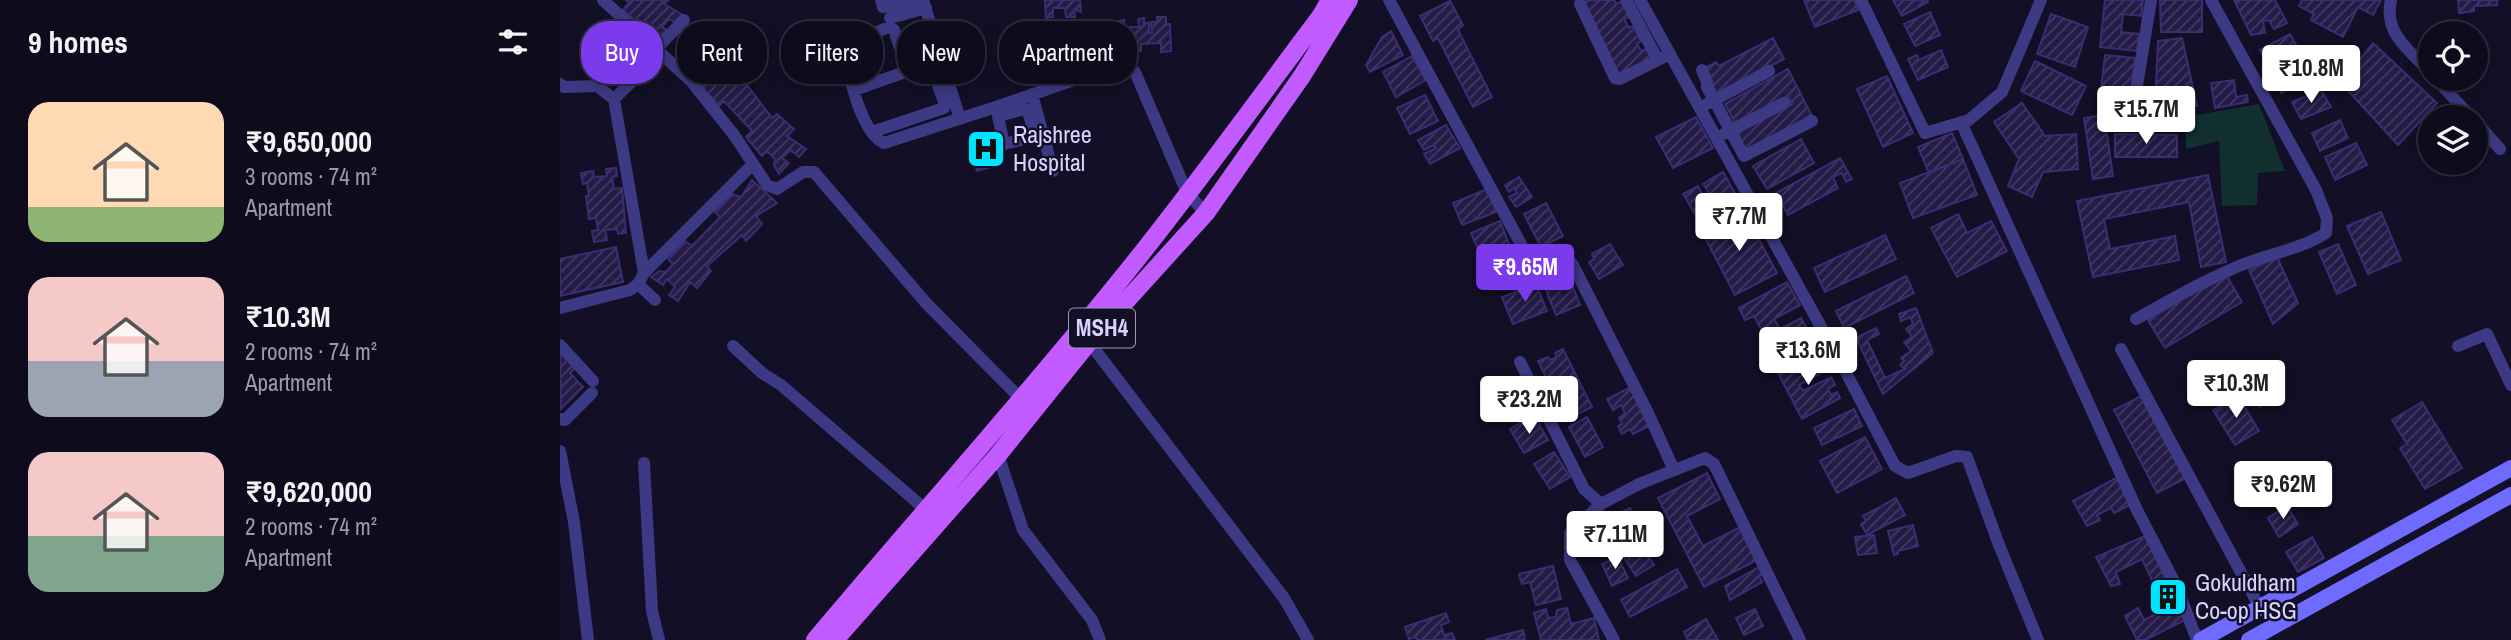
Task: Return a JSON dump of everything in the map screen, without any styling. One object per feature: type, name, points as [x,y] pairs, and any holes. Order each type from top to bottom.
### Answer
[{"type":"main road","name":"MSH4","points":[[835,640],[999,445],[1027,404],[1320,17],[1330,0]]},
{"type":"main road","name":"MSH4","points":[[1027,404],[1089,342],[1206,212],[1302,76],[1349,0]]},
{"type":"main road","name":"MSH4","points":[[815,640],[925,509],[999,445]]},
{"type":"main road","points":[[2199,640],[2511,468]]},
{"type":"main road","points":[[2249,640],[2511,495]]},
{"type":"street","points":[[603,0],[626,21]]},
{"type":"street","points":[[881,0],[883,7],[901,10],[924,4],[960,119]]},
{"type":"street","points":[[890,18],[914,0]]},
{"type":"street","points":[[1389,0],[1529,259],[1536,264],[1567,257],[1573,265],[1648,412],[1674,470]]},
{"type":"street","points":[[1626,0],[1642,17],[1664,57],[1718,138],[1895,466],[1908,472],[1956,456],[1967,457],[2038,640]]},
{"type":"street","points":[[1640,0],[1642,17]]},
{"type":"street","points":[[1861,0],[1925,133],[1969,120],[2002,92],[2040,0]]},
{"type":"street","points":[[2134,104],[2151,0]]},
{"type":"street","points":[[2136,319],[2241,265],[2315,241],[2326,233],[2327,218],[2316,190],[2211,0]]},
{"type":"street","points":[[2391,0],[2388,12],[2392,31],[2418,59]]},
{"type":"street","points":[[1580,4],[1615,78],[1620,79],[1664,57]]},
{"type":"street","points":[[663,46],[684,20]]},
{"type":"street","points":[[897,39],[894,30],[889,27],[847,44],[843,51],[863,116],[877,140],[884,143],[960,119],[1025,109],[1035,120],[1053,171]]},
{"type":"street","points":[[663,55],[691,80],[734,135],[767,185],[778,189],[803,172],[814,172],[926,303],[1027,404]]},
{"type":"street","points":[[997,112],[1032,94],[1085,76],[1124,68],[1135,72],[1187,193],[1206,212]]},
{"type":"street","points":[[1702,70],[1713,100],[1744,156],[1812,121]]},
{"type":"street","points":[[1700,108],[1769,71]]},
{"type":"street","points":[[854,90],[897,75]]},
{"type":"street","points":[[560,84],[564,87],[597,86],[614,99],[641,278],[655,300]]},
{"type":"street","points":[[614,99],[628,84]]},
{"type":"street","points":[[872,132],[944,108],[937,84]]},
{"type":"street","points":[[2447,91],[2460,105]]},
{"type":"street","points":[[997,112],[1004,144],[1033,137],[1035,120],[1032,94]]},
{"type":"street","points":[[1718,138],[1784,103]]},
{"type":"street","points":[[1961,122],[2137,510],[2176,584],[2199,640]]},
{"type":"street","points":[[2488,136],[2500,149]]},
{"type":"street","points":[[560,308],[630,290],[753,164]]},
{"type":"street","points":[[2458,346],[2487,334],[2511,384]]},
{"type":"street","points":[[1089,342],[1284,598],[1308,640]]},
{"type":"street","points":[[560,345],[593,387],[565,420],[560,419]]},
{"type":"street","points":[[733,346],[925,509]]},
{"type":"street","points":[[2121,349],[2259,606]]},
{"type":"street","points":[[1520,362],[1584,489],[1601,504]]},
{"type":"street","points":[[999,445],[1023,530],[1092,620],[1100,640]]},
{"type":"street","points":[[560,451],[574,522],[588,640]]},
{"type":"street","points":[[1614,640],[1570,560],[1570,533],[1601,504],[1705,458],[1714,464],[1800,640]]},
{"type":"street","points":[[643,463],[652,611],[659,640]]},
{"type":"green space","points":[[2259,104],[2285,171],[2258,173],[2257,205],[2222,206],[2219,141],[2186,149],[2185,117]]},
{"type":"building","points":[[626,0],[668,0],[664,4],[683,15],[677,23],[669,19],[663,26],[663,21],[635,21],[623,10],[629,3]]},
{"type":"building","points":[[1045,0],[1080,0],[1081,12],[1074,10],[1075,17],[1066,17],[1065,8],[1053,8],[1053,17],[1046,18]]},
{"type":"building","points":[[1588,0],[1614,0],[1617,4],[1625,0],[1633,15],[1624,19],[1629,28],[1633,26],[1641,41],[1637,44],[1641,51],[1649,48],[1655,58],[1619,75],[1584,3]]},
{"type":"building","points":[[1804,0],[1854,0],[1858,10],[1815,27]]},
{"type":"building","points":[[1893,0],[1927,0],[1928,2],[1902,16]]},
{"type":"building","points":[[2105,0],[2143,0],[2141,16],[2123,14],[2121,32],[2139,34],[2137,51],[2100,47]]},
{"type":"building","points":[[2160,0],[2202,0],[2202,32],[2161,32]]},
{"type":"building","points":[[2234,0],[2275,0],[2287,23],[2274,29],[2269,20],[2263,21],[2265,33],[2251,35]]},
{"type":"building","points":[[2302,0],[2381,0],[2373,15],[2358,7],[2343,37],[2311,20],[2314,14],[2299,6]]},
{"type":"building","points":[[2458,0],[2497,0],[2497,5],[2474,6],[2474,11],[2459,13]]},
{"type":"building","points":[[1450,1],[1463,25],[1458,30],[1492,97],[1473,107],[1438,38],[1433,41],[1420,16]]},
{"type":"building","points":[[1930,12],[1940,35],[1915,46],[1904,24]]},
{"type":"building","points":[[2051,14],[2088,27],[2075,67],[2037,54]]},
{"type":"building","points":[[1157,17],[1166,17],[1166,24],[1170,24],[1171,51],[1161,52],[1161,43],[1141,44],[1141,51],[1137,51],[1138,19],[1144,18],[1144,23],[1149,23],[1149,33],[1152,33],[1151,22],[1157,22]]},
{"type":"building","points":[[1391,31],[1403,55],[1370,72],[1366,65],[1382,37]]},
{"type":"building","points":[[2290,34],[2300,52],[2270,68],[2260,50]]},
{"type":"building","points":[[1773,38],[1784,59],[1717,94],[1703,69],[1716,62],[1719,66]]},
{"type":"building","points":[[2182,38],[2197,106],[2155,105],[2158,41]]},
{"type":"building","points":[[2373,43],[2418,85],[2418,91],[2424,91],[2437,103],[2418,105],[2418,123],[2398,145],[2341,83]]},
{"type":"building","points":[[1941,50],[1948,67],[1918,80],[1908,59],[1917,55],[1919,60]]},
{"type":"building","points":[[2105,55],[2135,58],[2129,111],[2099,108]]},
{"type":"building","points":[[1412,56],[1426,80],[1396,97],[1383,72]]},
{"type":"building","points":[[2301,58],[2306,69],[2310,66],[2315,77],[2281,93],[2271,73]]},
{"type":"building","points":[[2035,61],[2086,86],[2072,115],[2021,91]]},
{"type":"building","points":[[1788,69],[1812,116],[1746,153],[1734,134],[1792,104],[1788,96],[1735,123],[1725,104]]},
{"type":"building","points":[[1887,76],[1913,133],[1883,147],[1857,89]]},
{"type":"building","points":[[2234,80],[2236,97],[2247,95],[2248,102],[2215,108],[2211,83]]},
{"type":"building","points":[[704,84],[746,84],[772,118],[777,114],[794,129],[787,136],[806,149],[799,157],[791,150],[782,158],[789,163],[779,174],[774,165],[775,159],[767,151],[762,156],[746,137],[752,131],[724,101],[719,106],[702,87]]},
{"type":"building","points":[[2321,90],[2331,107],[2301,119],[2292,102]]},
{"type":"building","points":[[1425,95],[1438,121],[1410,134],[1397,108]]},
{"type":"building","points":[[2022,103],[2045,136],[2076,134],[2078,169],[2043,172],[2032,197],[2008,186],[2019,159],[1994,122]]},
{"type":"building","points":[[2104,115],[2113,176],[2093,179],[2084,118]]},
{"type":"building","points":[[1696,117],[1713,148],[1673,168],[1656,137]]},
{"type":"building","points":[[2340,120],[2348,138],[2320,151],[2312,133]]},
{"type":"building","points":[[1446,125],[1460,148],[1430,164],[1424,154],[1436,148],[1434,145],[1424,150],[1418,140]]},
{"type":"building","points":[[1952,133],[1963,159],[1929,173],[1918,147]]},
{"type":"building","points":[[996,134],[1002,155],[989,159],[991,167],[977,171],[969,142]]},
{"type":"building","points":[[2115,134],[2177,135],[2177,157],[2115,157]]},
{"type":"building","points":[[1801,139],[1814,163],[1767,189],[1753,166]]},
{"type":"building","points":[[2356,143],[2367,165],[2335,180],[2325,157]]},
{"type":"building","points":[[1840,158],[1852,179],[1846,182],[1842,173],[1833,177],[1838,188],[1788,215],[1776,193]]},
{"type":"building","points":[[1963,159],[1977,195],[1913,218],[1900,183]]},
{"type":"building","points":[[616,168],[617,176],[612,177],[614,189],[622,188],[626,233],[618,234],[617,229],[605,230],[607,240],[594,242],[592,231],[598,230],[596,218],[589,219],[587,183],[583,184],[581,173],[593,171],[594,177],[607,176],[606,169]]},
{"type":"building","points":[[1723,172],[1740,202],[1728,210],[1721,198],[1711,204],[1716,211],[1699,221],[1683,194],[1698,186],[1703,196],[1709,193],[1703,184]]},
{"type":"building","points":[[2208,175],[2226,262],[2201,267],[2189,202],[2104,219],[2110,249],[2175,236],[2179,260],[2093,277],[2077,201]]},
{"type":"building","points":[[1519,177],[1532,197],[1516,207],[1509,197],[1517,193],[1514,188],[1509,192],[1505,185]]},
{"type":"building","points":[[752,180],[777,203],[756,216],[762,224],[746,241],[742,235],[707,266],[711,271],[697,288],[690,282],[678,301],[669,295],[675,287],[667,279],[663,285],[651,277],[659,271],[666,272],[673,264],[668,259],[685,241],[692,246],[720,217],[715,212],[732,194],[741,197]]},
{"type":"building","points":[[1487,189],[1496,212],[1462,225],[1453,203]]},
{"type":"building","points":[[1546,203],[1563,236],[1541,247],[1524,214]]},
{"type":"building","points":[[1743,210],[1777,273],[1735,295],[1702,232]]},
{"type":"building","points":[[2381,212],[2401,260],[2368,274],[2347,226]]},
{"type":"building","points":[[1958,214],[1967,233],[1991,221],[2007,251],[1957,277],[1931,228]]},
{"type":"building","points":[[1500,221],[1509,244],[1481,256],[1471,233]]},
{"type":"building","points":[[1885,235],[1896,259],[1825,292],[1814,268]]},
{"type":"building","points":[[1610,244],[1623,265],[1599,279],[1589,262],[1594,259],[1592,254]]},
{"type":"building","points":[[2338,244],[2356,285],[2337,294],[2319,252]]},
{"type":"building","points":[[616,247],[623,282],[560,296],[560,259]]},
{"type":"building","points":[[2277,257],[2298,303],[2273,324],[2249,270]]},
{"type":"building","points":[[1565,267],[1580,305],[1556,315],[1542,281],[1558,275],[1556,271]]},
{"type":"building","points":[[2225,273],[2242,302],[2165,348],[2148,320]]},
{"type":"building","points":[[1906,276],[1914,293],[1844,328],[1836,311]]},
{"type":"building","points":[[1787,282],[1800,305],[1774,319],[1780,329],[1801,318],[1811,335],[1768,358],[1771,347],[1754,316],[1745,320],[1739,308]]},
{"type":"building","points":[[1536,284],[1547,311],[1513,324],[1502,297]]},
{"type":"building","points":[[1916,308],[1933,353],[1883,394],[1856,338],[1876,328],[1879,334],[1867,340],[1885,378],[1905,369],[1900,365],[1904,361],[1901,358],[1911,351],[1904,342],[1912,337],[1906,329],[1913,324],[1910,317],[1901,321],[1899,314]]},
{"type":"building","points":[[1563,349],[1592,407],[1567,419],[1538,361],[1557,357],[1555,353]]},
{"type":"building","points":[[560,352],[575,368],[570,373],[583,387],[561,409]]},
{"type":"building","points":[[1815,353],[1817,358],[1812,361],[1817,370],[1823,366],[1825,371],[1799,385],[1803,391],[1831,377],[1835,385],[1828,389],[1831,395],[1837,392],[1840,398],[1802,419],[1778,373]]},
{"type":"building","points":[[2221,364],[2231,379],[2207,393],[2202,385],[2206,383],[2201,376]]},
{"type":"building","points":[[2262,367],[2278,397],[2259,407],[2242,378]]},
{"type":"building","points":[[1510,385],[1516,398],[1519,396],[1523,404],[1501,416],[1489,396]]},
{"type":"building","points":[[1631,387],[1651,425],[1633,434],[1630,429],[1622,434],[1618,426],[1622,424],[1619,418],[1625,413],[1621,405],[1613,410],[1607,399]]},
{"type":"building","points":[[2143,395],[2186,478],[2157,493],[2114,410]]},
{"type":"building","points":[[2238,396],[2259,431],[2235,445],[2213,410]]},
{"type":"building","points":[[2422,402],[2462,468],[2425,489],[2400,448],[2407,444],[2392,420]]},
{"type":"building","points":[[1854,409],[1862,426],[1822,445],[1814,428]]},
{"type":"building","points":[[1587,417],[1603,447],[1585,457],[1569,427]]},
{"type":"building","points":[[1525,420],[1531,429],[1539,424],[1548,440],[1524,453],[1510,429]]},
{"type":"building","points":[[1865,437],[1882,469],[1837,493],[1820,461]]},
{"type":"building","points":[[1554,452],[1570,477],[1550,489],[1534,464]]},
{"type":"building","points":[[1707,473],[1720,499],[1687,516],[1703,546],[1740,527],[1757,560],[1704,587],[1658,498]]},
{"type":"building","points":[[2118,477],[2132,504],[2114,513],[2111,508],[2097,515],[2100,520],[2087,526],[2073,501]]},
{"type":"building","points":[[1896,498],[1905,515],[1867,535],[1861,524],[1866,521],[1863,516]]},
{"type":"building","points":[[2287,506],[2298,524],[2279,537],[2268,518]]},
{"type":"building","points":[[1630,508],[1642,531],[1616,544],[1604,521]]},
{"type":"building","points":[[1603,523],[1613,545],[1596,553],[1586,532]]},
{"type":"building","points":[[1913,525],[1918,546],[1898,551],[1898,554],[1894,555],[1888,531]]},
{"type":"building","points":[[1874,535],[1877,553],[1858,555],[1855,537]]},
{"type":"building","name":"Gokuldham Co-op HSG","points":[[2145,536],[2185,620],[2145,640],[2137,640],[2125,616],[2138,608],[2144,620],[2166,609],[2142,559],[2116,572],[2120,584],[2111,586],[2096,557]]},
{"type":"building","points":[[2312,537],[2324,558],[2298,572],[2286,552]]},
{"type":"building","points":[[1641,544],[1654,565],[1636,576],[1623,556]]},
{"type":"building","points":[[1618,557],[1628,578],[1612,586],[1602,564]]},
{"type":"building","points":[[1553,566],[1561,599],[1536,605],[1530,582],[1522,584],[1519,574]]},
{"type":"building","points":[[1759,567],[1763,574],[1759,576],[1762,582],[1730,600],[1725,586]]},
{"type":"building","points":[[1677,569],[1687,587],[1630,617],[1621,600]]},
{"type":"building","points":[[1567,608],[1571,624],[1594,618],[1599,640],[1541,640],[1534,613],[1546,609],[1548,618],[1556,617],[1557,610]]},
{"type":"building","points":[[1755,609],[1763,626],[1744,635],[1736,618]]},
{"type":"building","points":[[1446,613],[1449,622],[1441,625],[1444,635],[1452,633],[1455,640],[1417,640],[1416,637],[1409,639],[1405,627]]},
{"type":"building","points":[[1706,619],[1718,640],[1688,640],[1684,632]]},
{"type":"building","points":[[1523,630],[1525,640],[1485,640]]},
{"type":"place","name":"Rajshree Hospital","points":[[986,149]]},
{"type":"place","name":"Gokuldham Co-op HSG","points":[[2168,597]]}]
